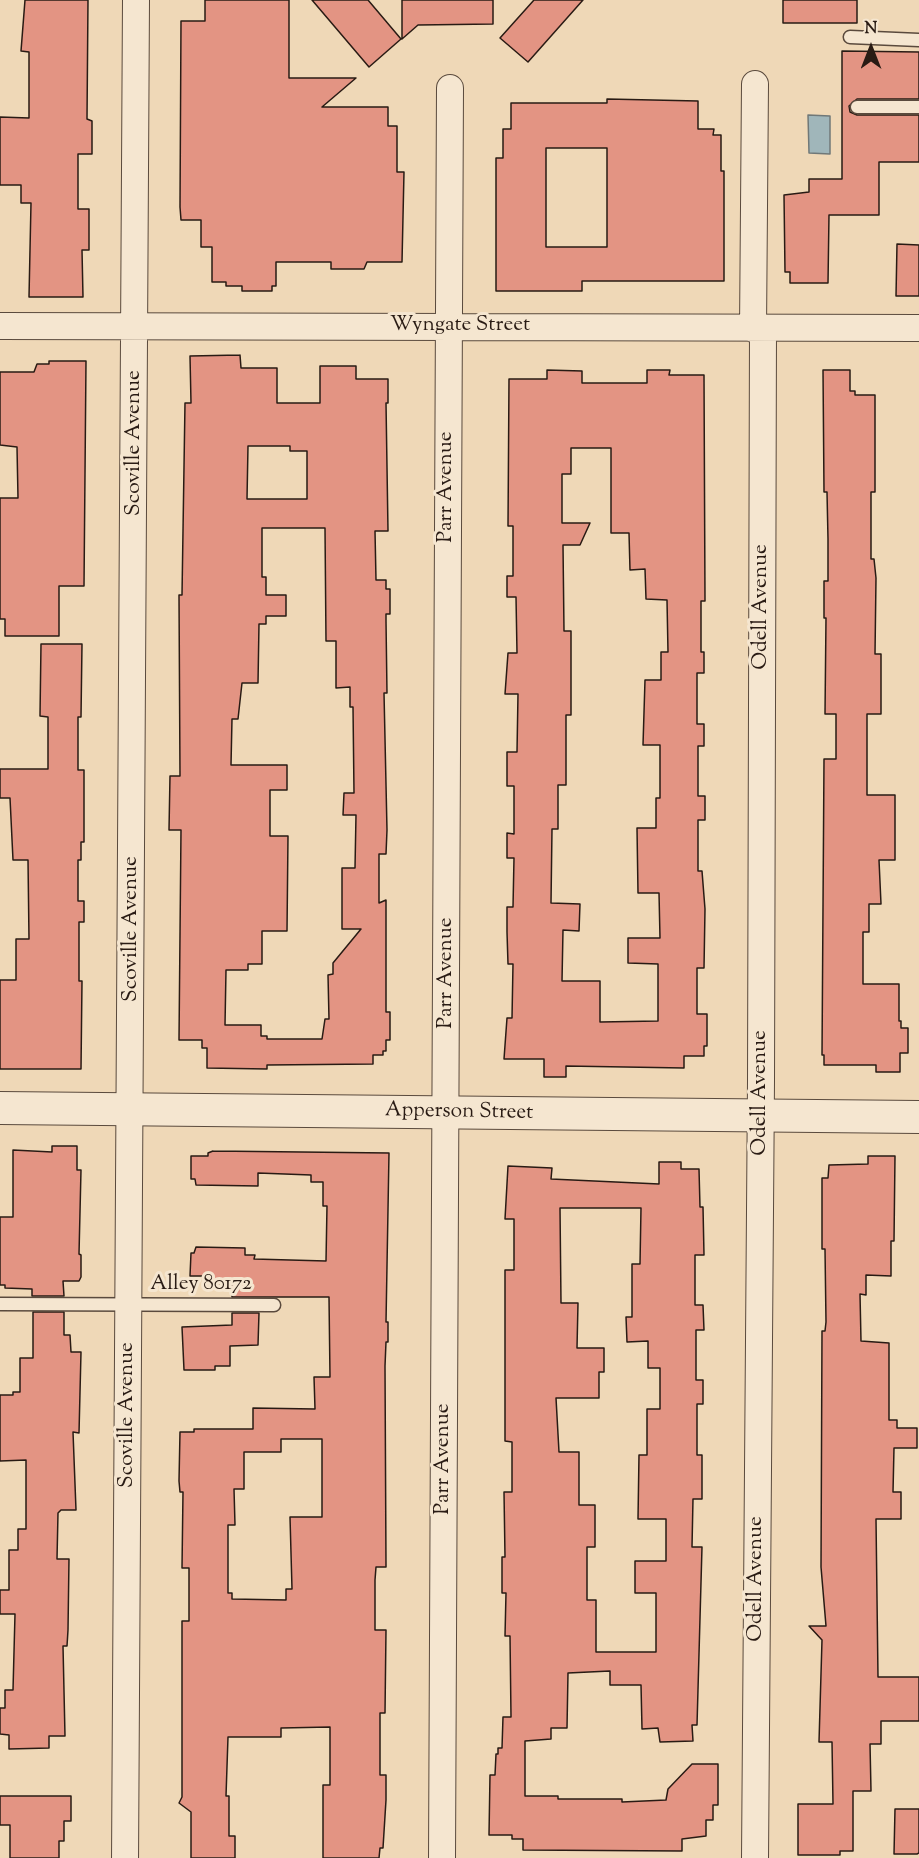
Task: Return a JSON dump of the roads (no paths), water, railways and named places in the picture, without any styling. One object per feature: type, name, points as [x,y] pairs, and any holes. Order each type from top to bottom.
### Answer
[{"type":"street","name":"Scoville Avenue","points":[[125,1858],[136,326],[136,0]]},
{"type":"street","name":"Odell Avenue","points":[[754,1858],[760,1116],[758,328],[755,84]]},
{"type":"street","name":"Parr Avenue","points":[[442,1858],[450,88]]},
{"type":"street","name":"Wyngate Street","points":[[0,326],[919,327]]},
{"type":"street","name":"Apperson Street","points":[[0,1108],[919,1117]]},
{"type":"lane","points":[[850,38],[919,40]]},
{"type":"lane","points":[[857,107],[919,107]]},
{"type":"lane","name":"Alley 80172","points":[[0,1304],[274,1305]]},
{"type":"water","points":[[808,115],[830,116],[830,154],[809,153]]}]
